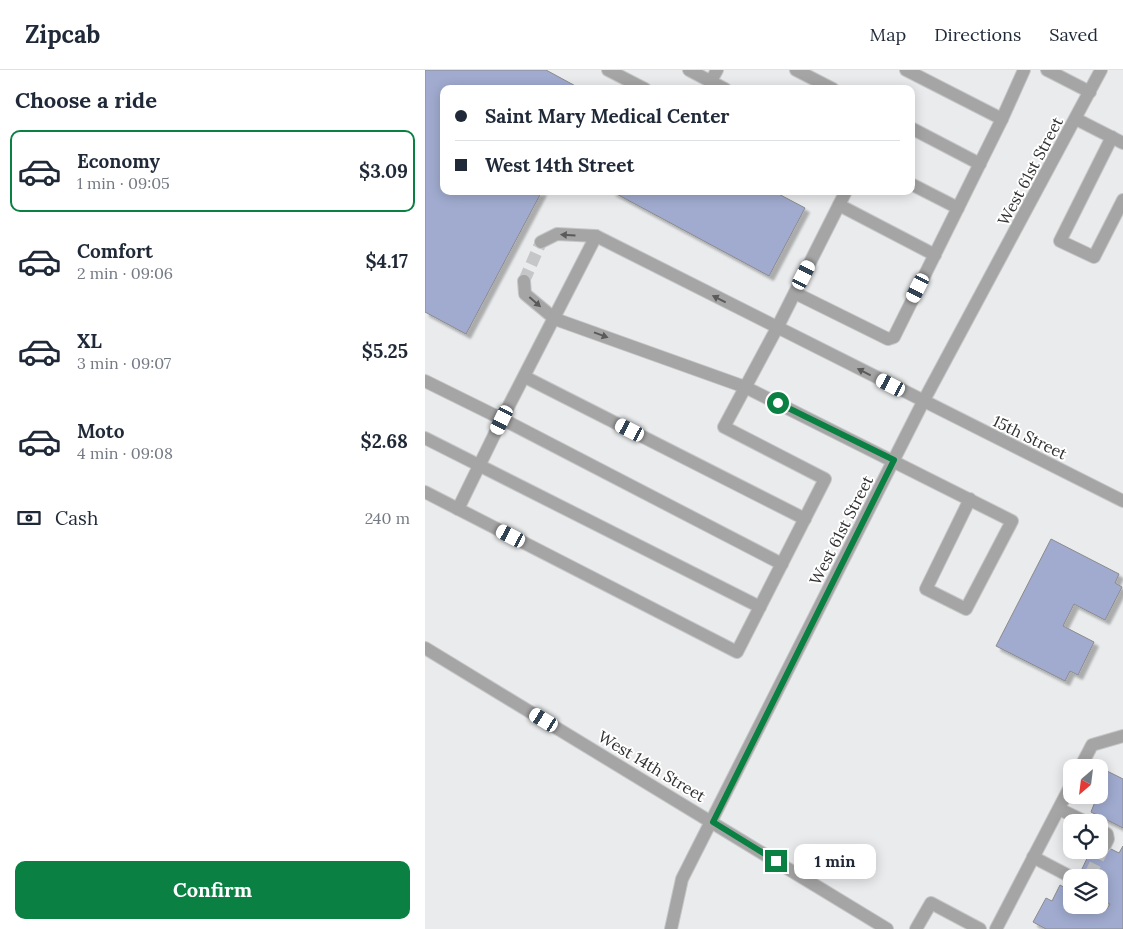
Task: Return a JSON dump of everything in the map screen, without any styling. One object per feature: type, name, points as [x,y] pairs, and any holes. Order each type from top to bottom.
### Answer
[{"type":"street","points":[[608,70],[637,85]]},
{"type":"street","points":[[689,70],[714,76]]},
{"type":"street","points":[[797,70],[825,85]]},
{"type":"street","points":[[905,70],[1003,119]]},
{"type":"street","points":[[795,293],[887,339],[891,338],[1003,119],[1024,70]]},
{"type":"street","points":[[1047,70],[1090,92]]},
{"type":"street","name":"West 61st Street","points":[[671,929],[683,879],[923,402],[1101,70]]},
{"type":"street","points":[[1076,119],[1117,140],[1060,241],[1094,257],[1123,200]]},
{"type":"street","points":[[915,130],[980,164]]},
{"type":"street","points":[[915,186],[958,208]]},
{"type":"street","points":[[425,492],[737,652],[825,480],[724,427],[777,328],[844,195]]},
{"type":"street","points":[[839,205],[935,255]]},
{"type":"street","points":[[458,509],[596,236],[557,234],[541,242]]},
{"type":"street","name":"15th Street","points":[[596,236],[1123,501]]},
{"type":"street","points":[[524,281],[525,294],[555,319],[745,387],[894,460],[970,499],[1012,521],[966,609],[926,589],[970,499]]},
{"type":"street","points":[[525,377],[805,519]]},
{"type":"street","points":[[425,381],[782,564]]},
{"type":"street","points":[[425,438],[760,607]]},
{"type":"street","name":"West 14th Street","points":[[425,648],[887,929]]},
{"type":"street","points":[[1085,759],[1092,745],[1123,736]]},
{"type":"street","points":[[996,929],[1063,801]]},
{"type":"street","points":[[1059,809],[1069,814]]},
{"type":"street","points":[[1033,857],[1063,873]]},
{"type":"street","points":[[916,929],[931,903],[980,929]]},
{"type":"building","points":[[425,70],[546,70],[574,85],[440,85],[440,195],[540,195],[466,334],[425,312]]},
{"type":"building","points":[[618,195],[781,195],[805,208],[769,276]]},
{"type":"building","points":[[1051,539],[1119,574],[1115,583],[1122,587],[1105,620],[1074,604],[1063,626],[1094,642],[1078,675],[1070,671],[1065,681],[996,646]]},
{"type":"building","points":[[1108,772],[1123,779],[1123,828],[1108,820],[1108,814],[1095,814],[1091,812],[1094,804],[1108,804]]},
{"type":"building","points":[[1123,846],[1123,929],[1046,929],[1033,922],[1046,898],[1052,901],[1060,885],[1063,887],[1063,914],[1108,914],[1110,904],[1108,903],[1108,869],[1082,869],[1087,859],[1108,859],[1108,848],[1119,853]]},
{"type":"tunnel","points":[[524,281],[541,242]]},
{"type":"tunnel","points":[[1093,869],[1098,859]]},
{"type":"route","points":[[776,861],[713,822],[894,460],[778,403]]}]
